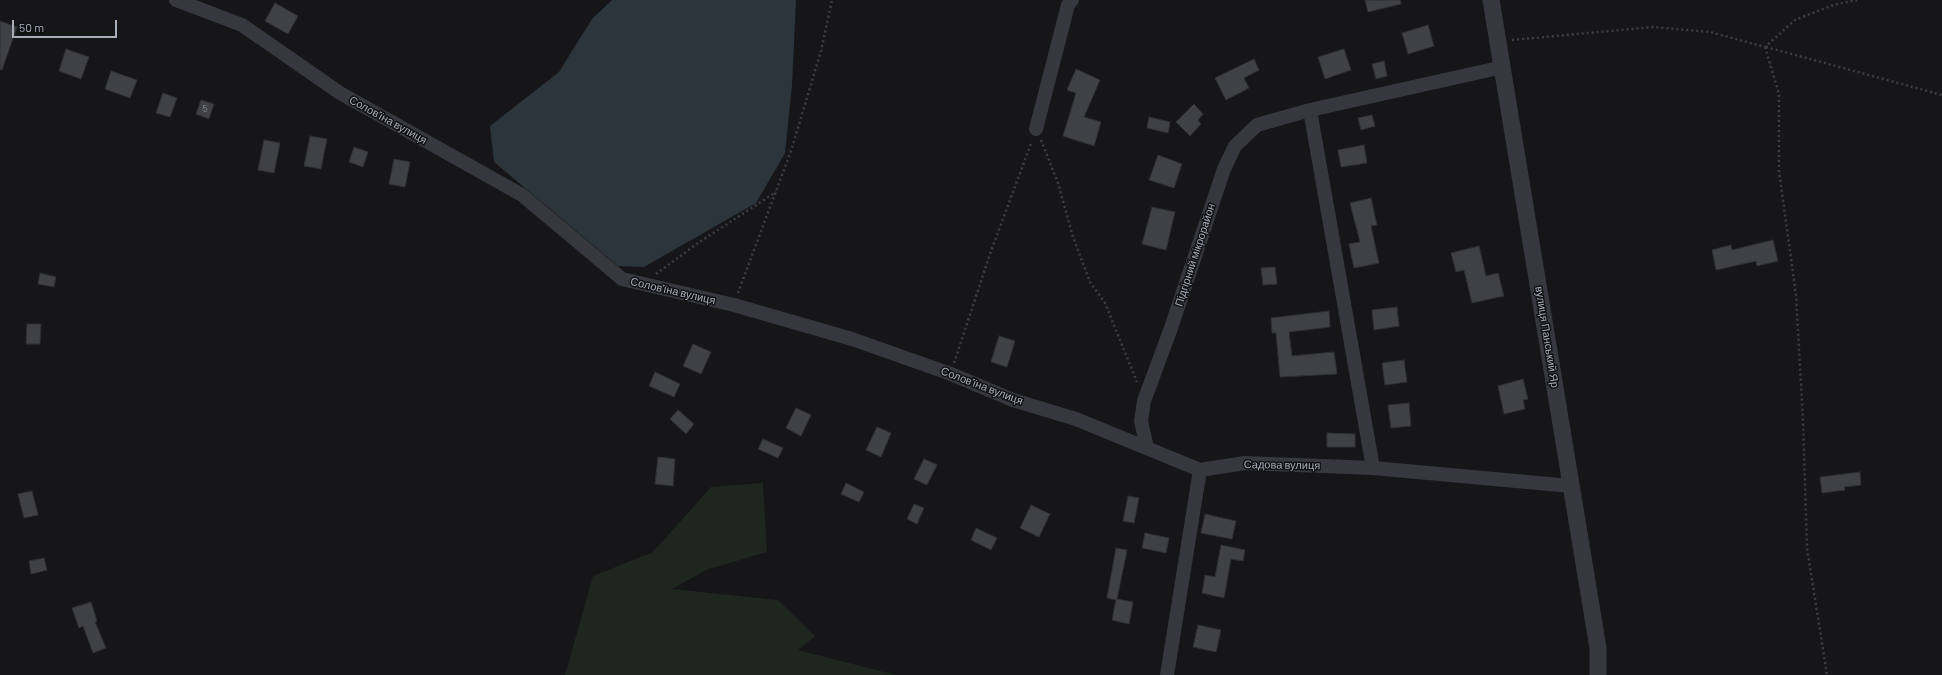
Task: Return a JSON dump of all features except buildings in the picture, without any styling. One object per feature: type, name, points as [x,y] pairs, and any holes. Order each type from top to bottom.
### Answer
[{"type":"street","name":"Солов'їна вулиця","points":[[176,0],[242,25],[340,93],[522,195],[622,279],[734,305],[852,339],[951,374],[1013,400],[1076,419],[1200,470]]},
{"type":"street","points":[[1036,129],[1068,5],[1072,0]]},
{"type":"street","name":"вулиця Панський Яр","points":[[1491,0],[1598,648],[1598,675]]},
{"type":"street","name":"Підгірний мікрорайон","points":[[1147,448],[1141,421],[1144,401],[1172,328],[1224,169],[1235,146],[1257,125],[1310,110],[1503,67]]},
{"type":"street","points":[[1310,110],[1373,468]]},
{"type":"street","name":"Садова вулиця","points":[[1200,470],[1245,463],[1373,468],[1571,486]]},
{"type":"street","points":[[1167,675],[1200,470]]},
{"type":"path","points":[[734,305],[791,151],[821,51],[832,0]]},
{"type":"path","points":[[1765,47],[1795,20],[1833,5],[1857,0]]},
{"type":"path","points":[[1498,42],[1653,27],[1710,32],[1942,95]]},
{"type":"path","points":[[1765,47],[1779,94],[1779,171],[1796,295],[1803,420],[1807,548],[1827,675]]},
{"type":"path","points":[[951,374],[991,251],[1036,129]]},
{"type":"path","points":[[1036,129],[1058,183],[1073,237],[1090,282],[1105,303],[1144,401]]},
{"type":"path","points":[[643,284],[698,243],[776,192]]},
{"type":"shaded area","points":[[612,0],[796,0],[792,85],[785,153],[756,203],[644,267],[618,266],[494,162],[490,126],[559,72],[592,19]]},
{"type":"shaded area","points":[[763,483],[767,552],[706,570],[672,589],[778,600],[815,636],[798,650],[896,675],[565,675],[593,576],[653,552],[711,487]]}]
